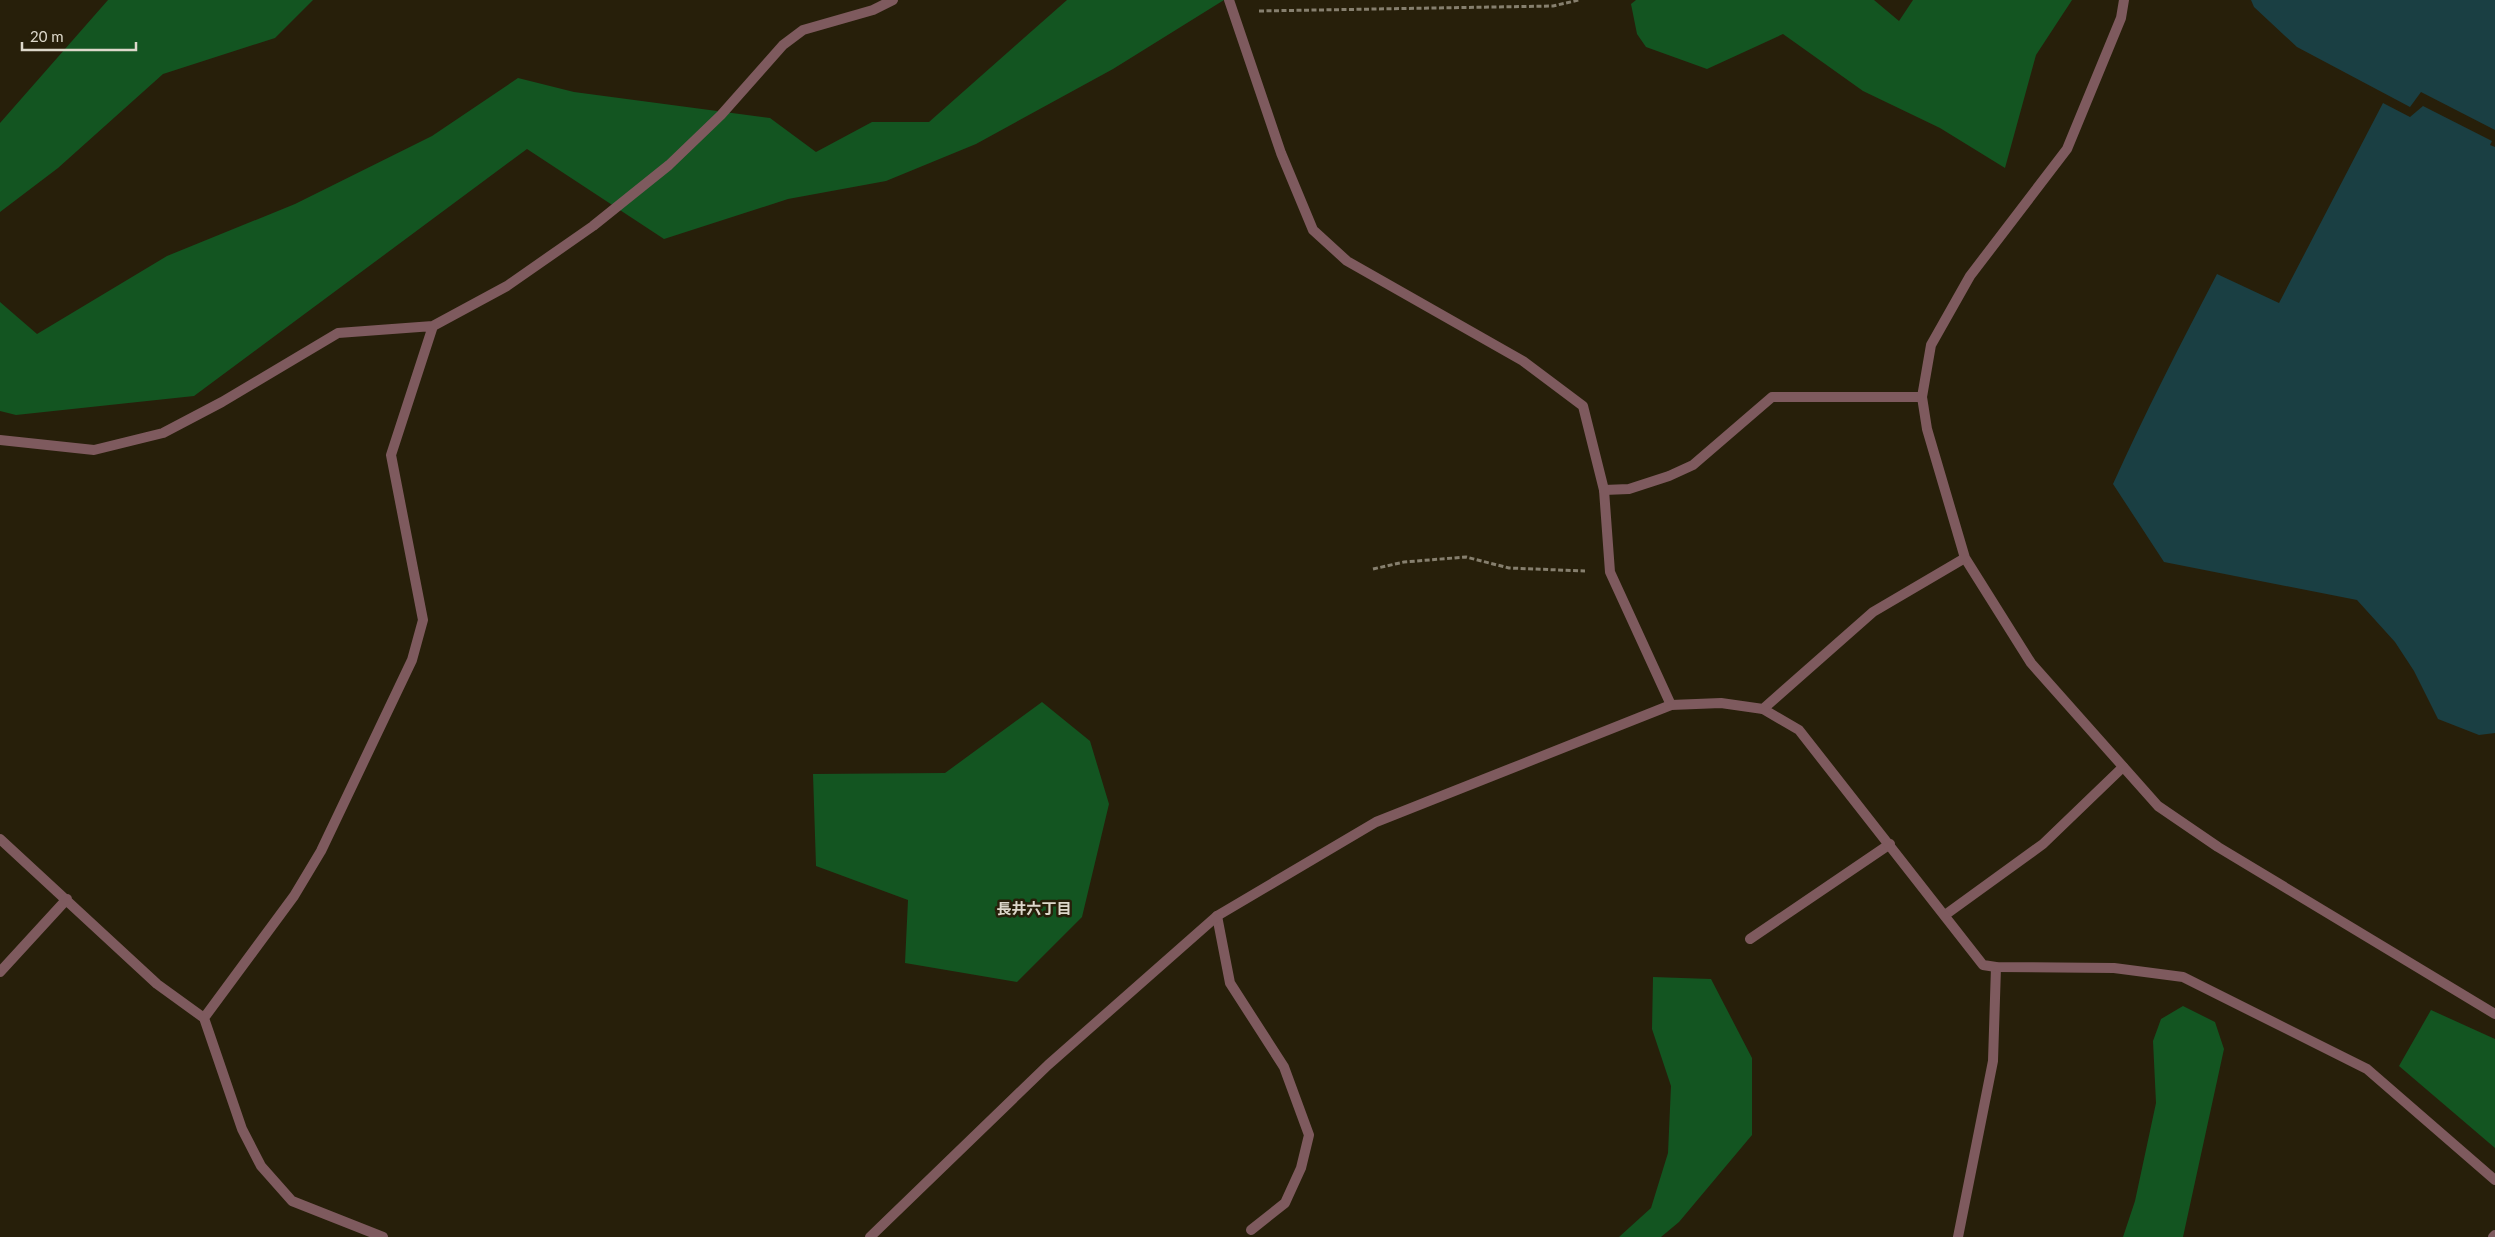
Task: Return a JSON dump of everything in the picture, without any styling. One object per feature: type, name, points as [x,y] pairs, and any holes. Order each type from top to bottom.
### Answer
[{"type":"street","points":[[0,440],[94,450],[154,435],[222,402],[338,333],[433,326],[507,286],[593,226],[669,165],[721,115],[783,45],[803,30],[873,10],[893,0]]},
{"type":"street","points":[[1229,0],[1281,153],[1313,230],[1347,261],[1523,361],[1583,406],[1604,490],[1610,572],[1671,705]]},
{"type":"street","points":[[2124,0],[2121,18],[2067,149],[1970,276],[1931,345],[1922,397],[1927,429],[1965,558],[2031,663],[2158,806],[2218,847],[2495,1014]]},
{"type":"street","points":[[204,1018],[294,896],[321,851],[412,660],[422,620],[390,455],[433,326]]},
{"type":"street","points":[[1604,490],[1629,489],[1669,476],[1693,465],[1772,398],[1922,397]]},
{"type":"street","points":[[1763,709],[1873,612],[1965,558]]},
{"type":"street","points":[[870,1237],[1048,1065],[1216,916],[1376,822],[1671,705],[1721,703],[1763,709],[1799,730],[1983,965],[1996,967],[2114,968],[2183,977],[2367,1069],[2495,1180]]},
{"type":"street","points":[[1945,915],[2043,844],[2123,767]]},
{"type":"street","points":[[0,839],[157,984],[204,1018],[242,1129],[261,1166],[292,1201],[383,1237]]},
{"type":"street","points":[[1750,939],[1890,844]]},
{"type":"street","points":[[0,972],[67,899]]},
{"type":"street","points":[[1216,916],[1230,983],[1284,1067],[1309,1135],[1301,1168],[1285,1203],[1251,1230]]},
{"type":"street","points":[[1958,1237],[1993,1061],[1996,967]]},
{"type":"path","points":[[1233,12],[1553,6],[1579,0]]},
{"type":"path","points":[[1373,569],[1404,562],[1466,557],[1509,568],[1610,572]]},
{"type":"green space","points":[[108,0],[313,0],[275,38],[163,74],[58,168],[0,212],[0,123]]},
{"type":"green space","points":[[1067,0],[1224,0],[1113,69],[976,144],[886,181],[788,199],[664,239],[527,149],[194,396],[16,415],[0,411],[0,302],[37,334],[167,256],[295,204],[432,136],[518,78],[574,92],[770,118],[816,152],[872,122],[929,122]]},
{"type":"green space","points":[[1636,0],[1874,0],[1899,21],[1913,0],[2072,0],[2036,55],[2005,168],[1940,128],[1863,91],[1783,34],[1707,69],[1646,47],[1637,34],[1631,4]]},
{"type":"green space","points":[[1042,702],[1090,741],[1109,804],[1082,917],[1017,982],[905,963],[908,900],[816,866],[813,774],[945,773]]},
{"type":"green space","points":[[1653,977],[1711,979],[1752,1058],[1752,1135],[1679,1222],[1661,1237],[1619,1237],[1651,1208],[1668,1153],[1671,1086],[1652,1029]]},
{"type":"green space","points":[[2183,1006],[2215,1022],[2224,1049],[2183,1237],[2123,1237],[2135,1201],[2156,1103],[2153,1041],[2161,1019]]},
{"type":"green space","points":[[2431,1010],[2495,1039],[2495,1148],[2399,1066]]},
{"type":"water","points":[[2251,0],[2495,0],[2495,130],[2421,92],[2410,107],[2297,47],[2254,7]]},
{"type":"water","points":[[2383,103],[2410,117],[2423,106],[2492,141],[2490,145],[2495,147],[2495,733],[2479,735],[2438,719],[2414,671],[2395,642],[2357,600],[2164,562],[2113,484],[2150,405],[2217,274],[2279,303]]},
{"type":"district","name":"長井六丁目","points":[[1034,908]]}]
